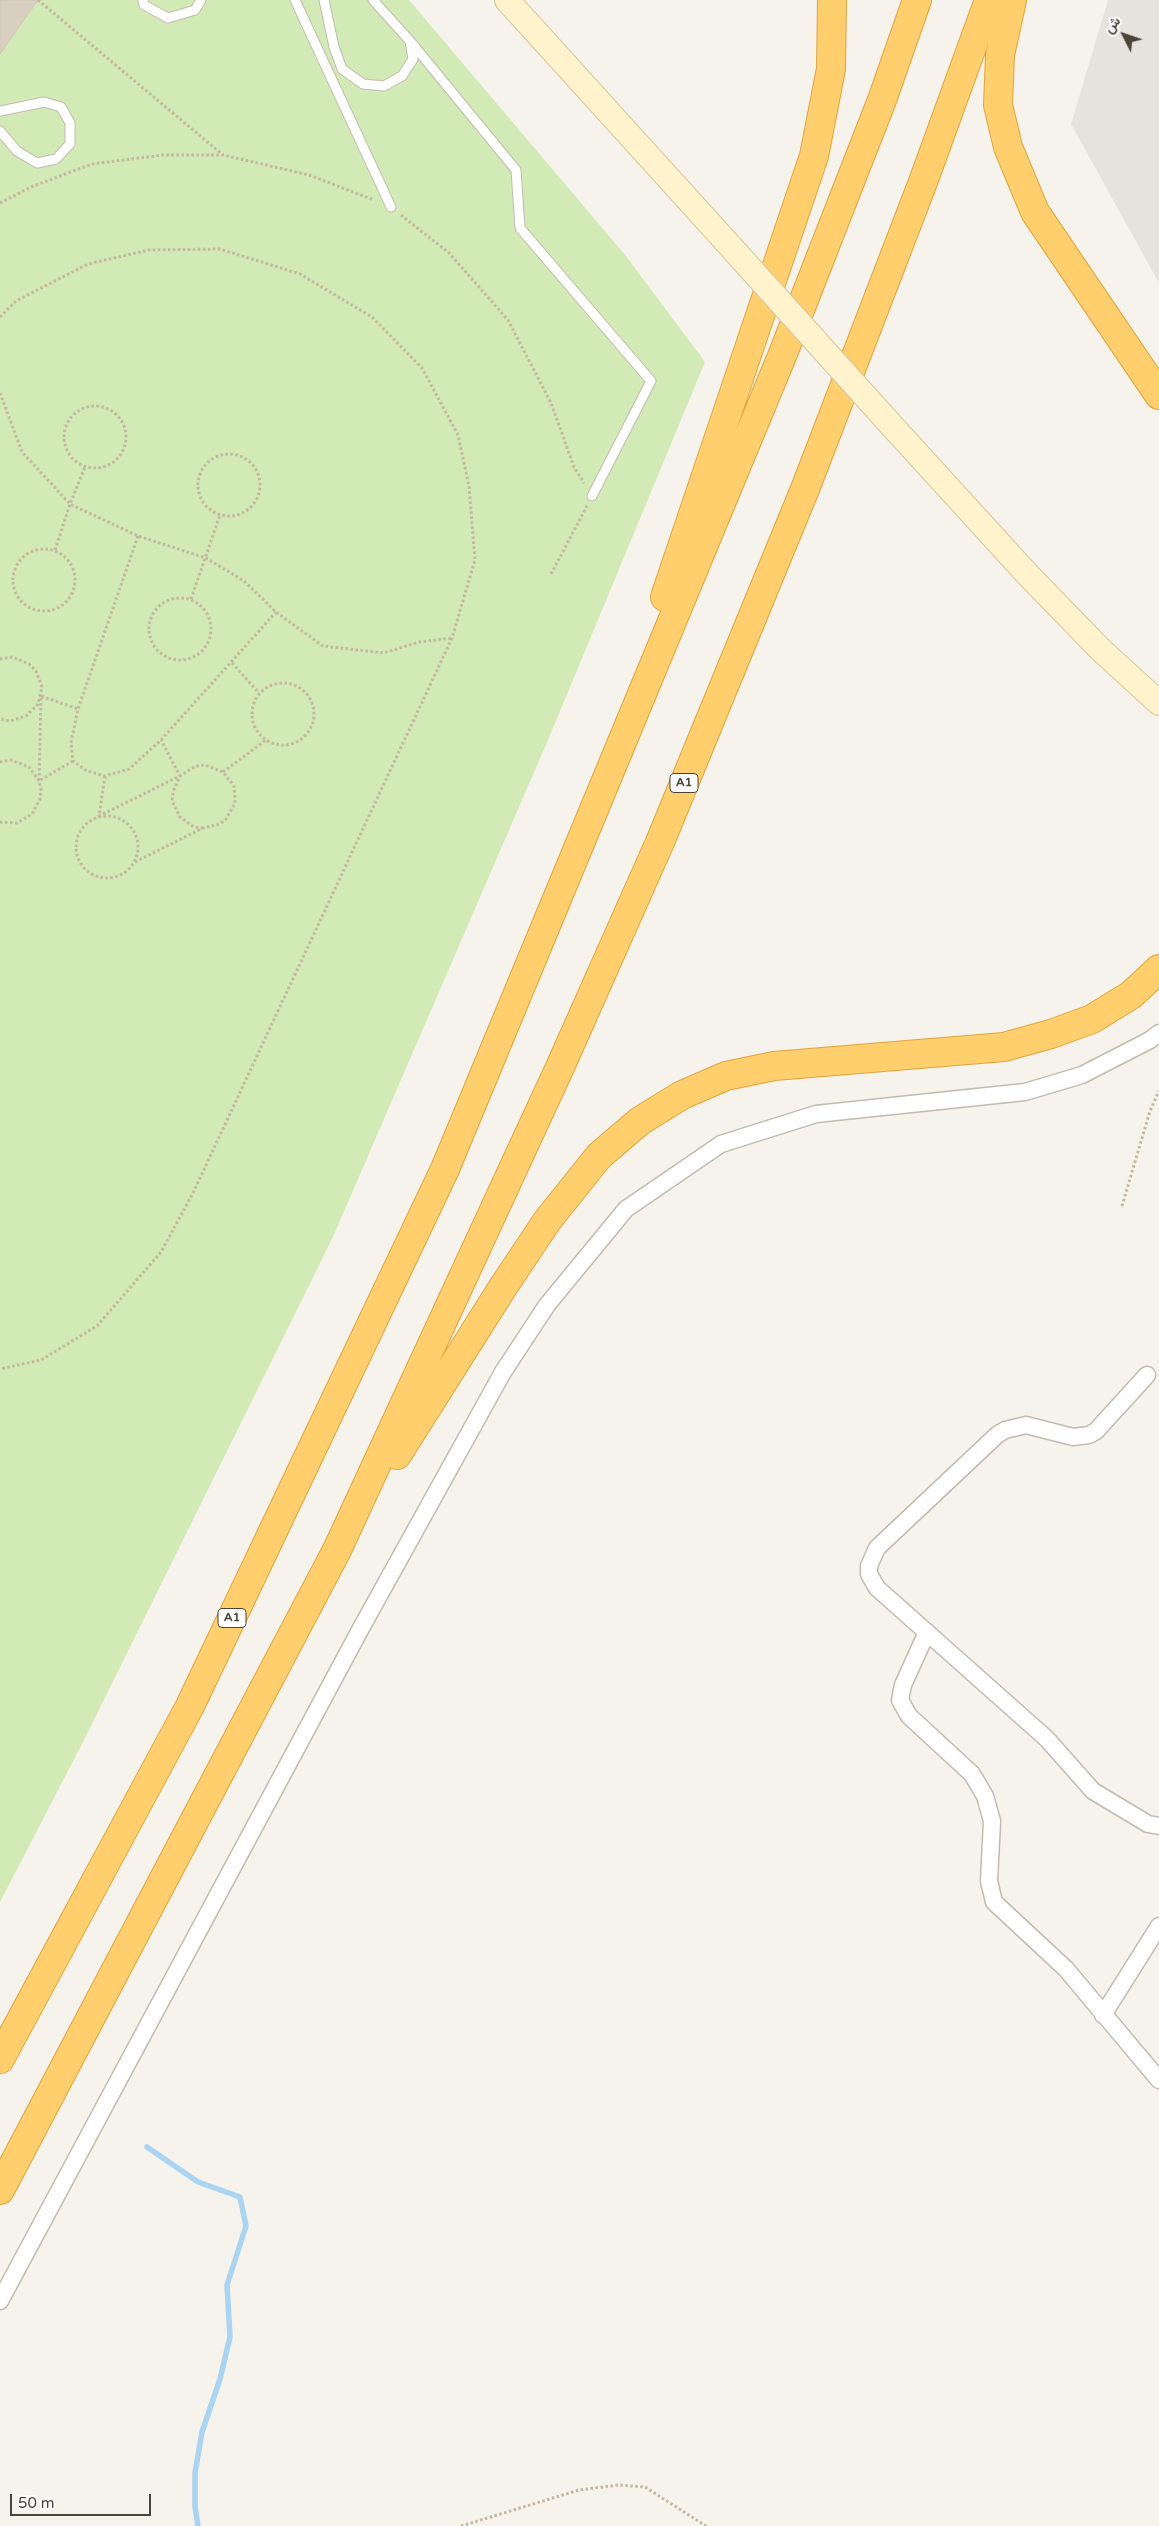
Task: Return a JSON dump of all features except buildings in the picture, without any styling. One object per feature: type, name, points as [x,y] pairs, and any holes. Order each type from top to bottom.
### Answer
[{"type":"highway","points":[[580,849],[814,156],[831,69],[832,0]]},
{"type":"highway","name":"A1","points":[[0,2059],[190,1706],[445,1169],[580,849],[782,356],[882,100],[917,0]]},
{"type":"highway","name":"A1","points":[[0,2190],[338,1550],[561,1065],[660,842],[809,479],[923,182],[989,0]]},
{"type":"highway","points":[[1012,0],[1000,55],[998,105],[1008,147],[1035,212],[1159,395]]},
{"type":"highway","points":[[338,1550],[502,1287],[547,1221],[599,1156],[640,1122],[682,1095],[726,1076],[774,1066],[1004,1047],[1051,1034],[1092,1019],[1131,995],[1159,969]]},
{"type":"street","points":[[507,0],[1028,576],[1101,650],[1159,703]]},
{"type":"street","points":[[0,2301],[355,1639],[503,1372],[547,1305],[626,1210],[721,1144],[816,1114],[1025,1092],[1082,1075],[1150,1040],[1159,1033]]},
{"type":"street","points":[[1147,1375],[1096,1431],[1089,1435],[1073,1437],[1026,1425],[1006,1430],[877,1548],[869,1566],[872,1582],[1047,1739],[1093,1791],[1148,1824],[1159,1826]]},
{"type":"street","points":[[927,1632],[900,1693],[902,1706],[909,1716],[972,1774],[985,1796],[992,1821],[989,1881],[994,1902],[1049,1952],[1159,2080]]},
{"type":"street","points":[[1103,2015],[1159,1926]]},
{"type":"lane","points":[[143,0],[144,5],[168,18],[196,10],[201,0]]},
{"type":"lane","points":[[295,0],[391,207]]},
{"type":"lane","points":[[324,0],[334,47],[342,69],[363,84],[384,86],[402,76],[413,59],[410,41]]},
{"type":"lane","points":[[373,0],[410,41],[516,170],[520,228],[651,381],[592,496]]},
{"type":"lane","points":[[0,111],[44,102],[61,107],[70,122],[70,144],[56,159],[37,163],[17,151],[0,131]]},
{"type":"path","points":[[38,0],[223,155]]},
{"type":"path","points":[[0,203],[31,188],[92,164],[163,155],[223,155],[308,175],[391,207],[449,253],[508,320],[551,403],[574,467],[592,496],[551,574]]},
{"type":"path","points":[[0,317],[16,301],[88,264],[149,250],[220,250],[300,274],[372,318],[422,368],[458,435],[469,486],[475,560],[452,638],[193,1193],[161,1252],[97,1326],[41,1360],[0,1369]]},
{"type":"path","points":[[0,393],[22,452],[70,504],[138,536],[206,558],[244,582],[276,612],[323,646],[384,653],[419,642],[452,638]]},
{"type":"path","points":[[87,406],[106,407],[121,418],[125,426],[126,443],[118,458],[111,464],[94,468],[85,467],[71,457],[66,450],[64,441],[66,424],[78,410],[87,406]]},
{"type":"path","points":[[221,454],[240,455],[256,467],[261,483],[260,492],[257,500],[245,512],[229,517],[220,515],[205,506],[200,498],[198,480],[201,472],[213,458],[221,454]]},
{"type":"path","points":[[55,550],[70,504],[85,467]]},
{"type":"path","points":[[191,599],[220,515]]},
{"type":"path","points":[[138,536],[78,709],[71,743],[73,761],[87,771],[105,776],[128,769],[160,740],[232,664],[276,612]]},
{"type":"path","points":[[36,549],[55,550],[70,561],[76,578],[75,586],[72,594],[60,607],[44,611],[35,610],[20,600],[15,593],[13,584],[15,567],[27,553],[36,549]]},
{"type":"path","points":[[172,598],[191,599],[206,610],[210,618],[211,635],[208,644],[196,656],[188,659],[170,659],[162,655],[151,642],[148,624],[151,616],[163,602],[172,598]]},
{"type":"path","points":[[0,659],[12,658],[29,664],[40,679],[41,696],[40,799],[32,814],[17,822],[0,822]]},
{"type":"path","points":[[232,664],[259,693]]},
{"type":"path","points":[[275,683],[294,684],[309,696],[315,712],[311,728],[299,741],[283,745],[266,740],[259,734],[252,718],[252,709],[259,693],[275,683]]},
{"type":"path","points":[[41,696],[78,709]]},
{"type":"path","points":[[0,719],[10,721],[26,716],[38,704],[41,696]]},
{"type":"path","points":[[160,740],[180,776]]},
{"type":"path","points":[[223,772],[266,740]]},
{"type":"path","points":[[39,781],[73,761]]},
{"type":"path","points":[[0,762],[20,762],[28,767],[39,781]]},
{"type":"path","points":[[99,816],[118,817],[133,829],[138,845],[135,862],[130,869],[115,878],[98,877],[83,868],[78,860],[76,843],[83,826],[99,816],[180,776],[196,766],[205,765],[223,772],[234,786],[234,804],[226,819],[220,824],[203,828],[135,862]]},
{"type":"path","points":[[99,816],[105,776]]},
{"type":"path","points":[[180,776],[172,792],[175,810],[186,823],[203,828]]},
{"type":"path","points":[[1122,1206],[1150,1111],[1159,1090]]},
{"type":"path","points":[[462,2526],[579,2490],[618,2485],[645,2487],[706,2526]]},
{"type":"shaded area","points":[[1108,0],[1159,0],[1159,283],[1071,124]]},
{"type":"green space","points":[[0,0],[409,0],[626,256],[705,362],[548,740],[332,1239],[84,1740],[0,1902]]},
{"type":"waterway","points":[[147,2147],[198,2182],[240,2197],[246,2226],[227,2285],[230,2337],[220,2379],[202,2432],[195,2473],[195,2507],[198,2526]]}]
